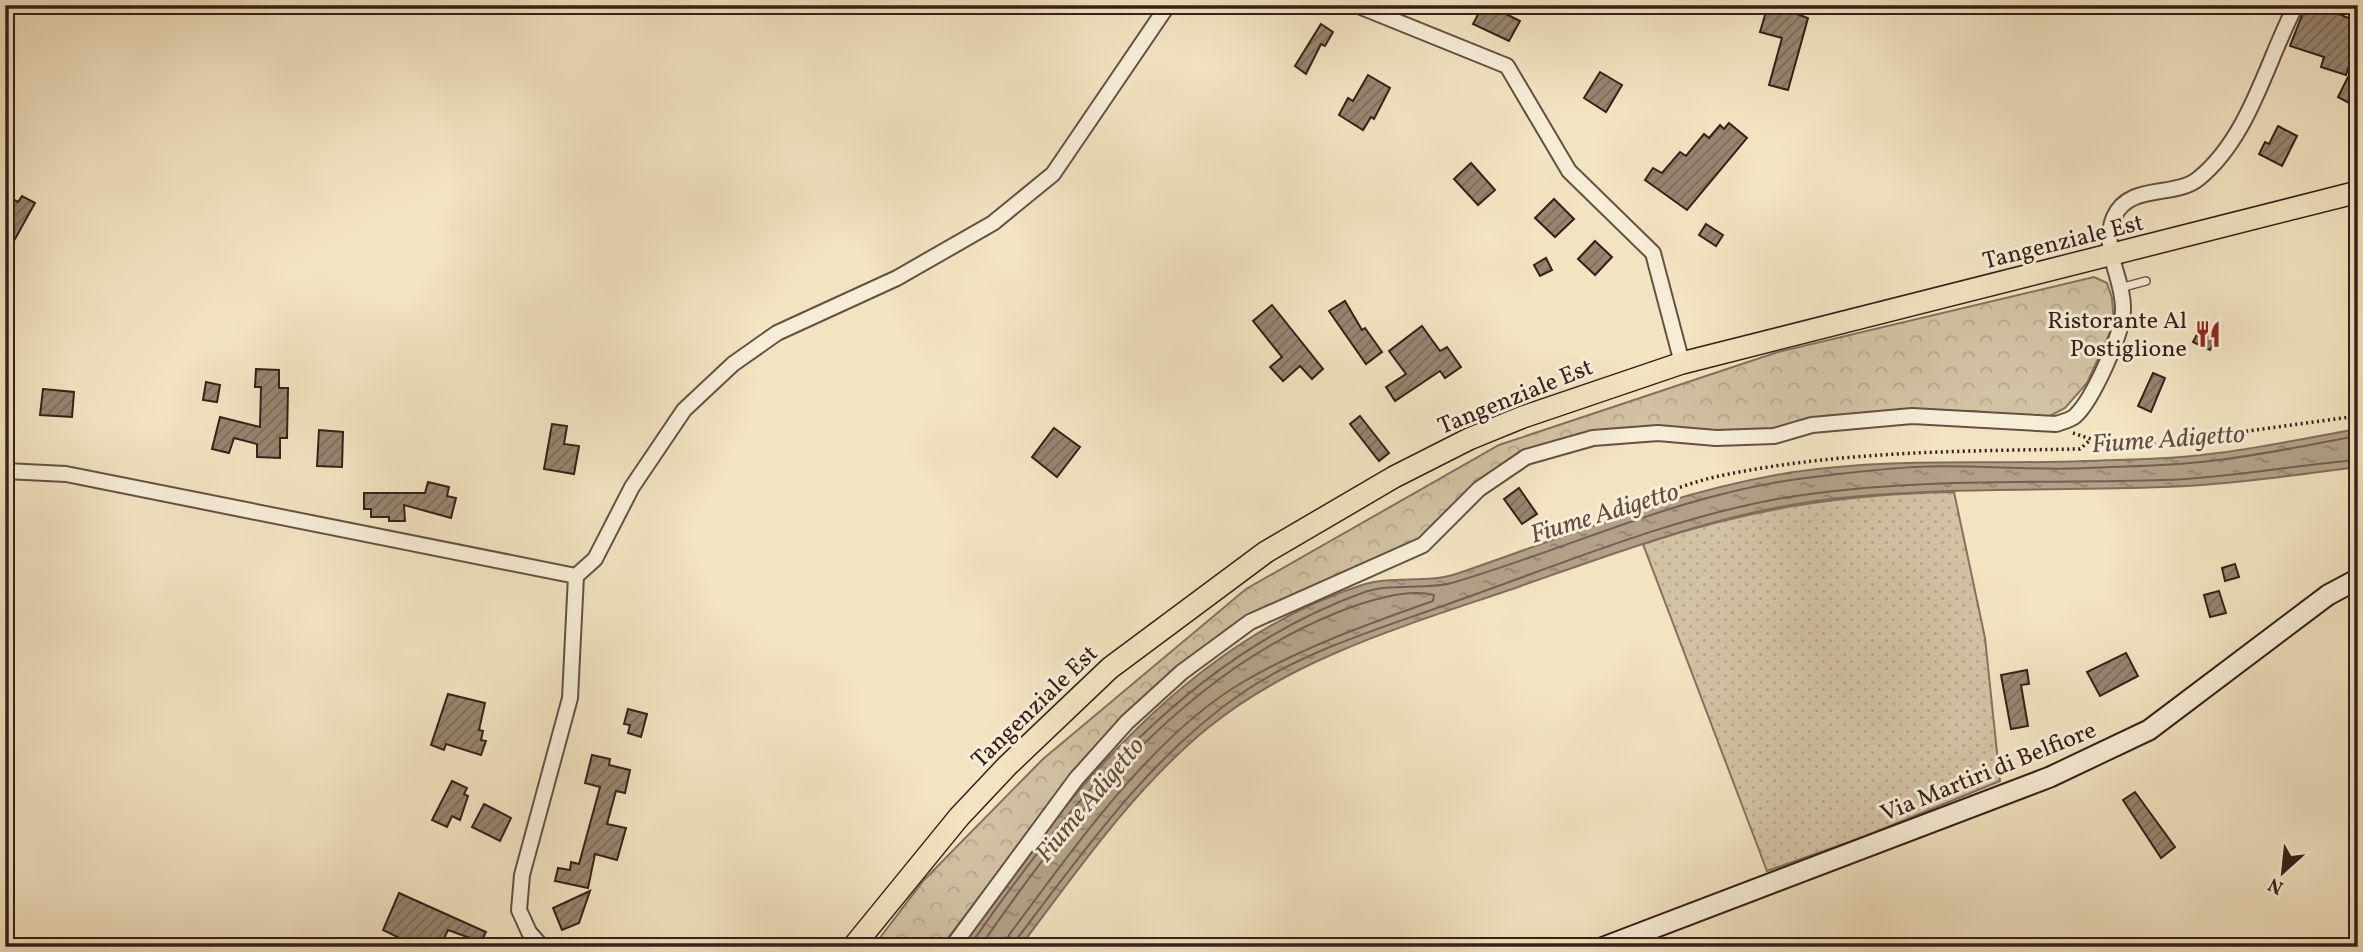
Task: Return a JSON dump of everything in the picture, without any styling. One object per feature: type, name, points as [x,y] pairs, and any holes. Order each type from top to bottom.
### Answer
[{"type":"main road","name":"Tangenziale Est","points":[[853,947],[951,827],[1007,766],[1110,668],[1266,552],[1384,483],[1469,439],[1630,379],[1682,363],[2358,192]]},
{"type":"street","points":[[542,947],[529,932],[519,910],[522,875],[570,698],[576,576],[595,559],[632,487],[684,410],[733,364],[777,334],[897,278],[993,223],[1053,174],[1168,5]]},
{"type":"street","points":[[1356,5],[1507,66],[1569,171],[1653,253],[1682,363]]},
{"type":"street","points":[[952,947],[1076,779],[1127,722],[1182,672],[1250,622],[1423,545],[1479,489],[1526,457],[1593,439],[1658,433],[1716,438],[1774,436],[1812,425],[1901,416],[2056,424],[2075,417],[2093,389],[2120,330],[2123,310],[2120,288],[2110,256],[2113,219],[2119,208],[2133,197],[2196,181],[2231,145],[2296,5]]},
{"type":"street","points":[[5,471],[66,474],[576,576]]},
{"type":"street","name":"Via Martiri di Belfiore","points":[[1604,947],[2050,777],[2149,730],[2328,595],[2358,579]]},
{"type":"lane","points":[[2120,288],[2146,281]]},
{"type":"path","points":[[2056,424],[2090,441],[2109,445],[2151,444],[2358,416]]},
{"type":"path","points":[[1633,503],[1723,475],[1808,462],[1899,453],[2080,449],[2090,441]]},
{"type":"green space","points":[[2094,277],[2107,283],[2112,298],[2114,324],[2087,383],[2065,408],[2044,419],[1972,411],[1915,412],[1774,433],[1722,434],[1662,429],[1527,452],[1420,540],[1250,614],[1195,654],[1129,714],[1069,779],[941,947],[873,947],[924,880],[1043,759],[1246,589],[1499,445],[1778,352]]},
{"type":"green space","points":[[1954,492],[1985,638],[2000,781],[1863,837],[1767,871],[1643,544],[1721,521],[1797,506],[1873,496]]},
{"type":"water","name":"Fiume Adigetto","points":[[2358,429],[2358,467],[2189,486],[1890,494],[1808,502],[1766,510],[1643,544],[1358,643],[1280,680],[1244,702],[1182,751],[1156,776],[1108,831],[1020,947],[960,947],[1041,836],[1086,783],[1133,732],[1184,686],[1239,645],[1298,611],[1362,585],[1385,580],[1445,577],[1665,502],[1794,472],[1904,463],[2185,457]]},
{"type":"building","points":[[1483,5],[1505,5],[1502,12],[1520,21],[1509,41],[1473,24]]},
{"type":"building","points":[[1768,5],[1799,5],[1797,14],[1808,18],[1788,90],[1769,85],[1782,38],[1760,32]]},
{"type":"building","points":[[2306,5],[2317,5],[2358,22],[2358,38],[2346,75],[2321,67],[2324,57],[2290,46]]},
{"type":"building","points":[[1321,24],[1333,32],[1325,46],[1321,44],[1306,74],[1295,66]]},
{"type":"building","points":[[1600,72],[1622,85],[1606,112],[1584,98]]},
{"type":"building","points":[[1368,75],[1390,88],[1374,119],[1371,117],[1363,130],[1339,115],[1348,98],[1353,101]]},
{"type":"building","points":[[2348,77],[2358,82],[2351,104],[2338,97]]},
{"type":"building","points":[[1729,123],[1747,138],[1687,210],[1645,180],[1653,168],[1662,173],[1680,152],[1686,156],[1704,134],[1709,138],[1720,125],[1724,129]]},
{"type":"building","points":[[2278,126],[2297,136],[2282,166],[2259,154],[2265,142],[2269,144]]},
{"type":"building","points":[[1471,163],[1495,190],[1478,205],[1454,179]]},
{"type":"building","points":[[5,195],[18,202],[22,196],[35,203],[5,257]]},
{"type":"building","points":[[1554,199],[1574,219],[1555,237],[1535,218]]},
{"type":"building","points":[[1706,224],[1723,235],[1716,246],[1699,235]]},
{"type":"building","points":[[1595,241],[1612,257],[1595,275],[1578,259]]},
{"type":"building","points":[[1546,258],[1552,270],[1540,276],[1534,265]]},
{"type":"building","points":[[1345,301],[1362,330],[1365,328],[1382,352],[1366,364],[1329,311]]},
{"type":"building","points":[[1272,305],[1323,369],[1312,379],[1300,366],[1283,381],[1270,367],[1282,357],[1253,321]]},
{"type":"building","points":[[2203,323],[2220,331],[2210,350],[2193,342]]},
{"type":"building","points":[[1422,326],[1440,351],[1447,347],[1461,367],[1445,378],[1440,371],[1395,401],[1386,387],[1406,374],[1389,351]]},
{"type":"building","points":[[256,369],[279,370],[279,388],[288,388],[287,438],[280,438],[280,458],[257,457],[257,444],[234,438],[229,453],[212,449],[220,417],[260,427],[261,387],[255,387]]},
{"type":"building","points":[[2153,373],[2165,378],[2151,412],[2138,406]]},
{"type":"building","points":[[206,382],[220,385],[217,402],[203,400]]},
{"type":"building","points":[[43,389],[74,392],[72,417],[40,415]]},
{"type":"building","points":[[1360,416],[1389,453],[1379,461],[1350,424]]},
{"type":"building","points":[[552,424],[567,426],[564,444],[579,446],[574,474],[544,469]]},
{"type":"building","points":[[1054,428],[1080,447],[1057,477],[1032,457]]},
{"type":"building","points":[[319,430],[343,432],[342,467],[317,466]]},
{"type":"building","points":[[428,482],[449,487],[447,496],[456,498],[451,518],[404,505],[405,521],[389,521],[389,517],[371,517],[371,509],[364,509],[364,493],[425,493]]},
{"type":"building","points":[[1519,488],[1537,514],[1522,524],[1504,499]]},
{"type":"building","points":[[2235,564],[2239,577],[2225,581],[2222,568]]},
{"type":"building","points":[[2219,591],[2226,613],[2210,617],[2204,595]]},
{"type":"building","points":[[2126,653],[2138,676],[2100,696],[2087,672]]},
{"type":"building","points":[[2027,670],[2029,684],[2021,685],[2028,726],[2011,729],[2001,675]]},
{"type":"building","points":[[448,694],[485,703],[479,730],[483,731],[481,740],[486,741],[481,755],[446,744],[444,750],[431,745]]},
{"type":"building","points":[[628,709],[647,714],[641,737],[628,733],[630,725],[624,724]]},
{"type":"building","points":[[592,755],[610,759],[609,765],[630,770],[625,793],[616,791],[607,824],[626,828],[617,860],[595,854],[588,888],[555,881],[558,868],[570,870],[571,862],[579,864],[600,787],[585,783]]},
{"type":"building","points":[[452,781],[467,788],[464,794],[468,796],[460,820],[452,816],[447,827],[432,820]]},
{"type":"building","points":[[2135,792],[2175,847],[2161,858],[2123,800]]},
{"type":"building","points":[[484,804],[511,818],[500,841],[472,827]]},
{"type":"building","points":[[590,891],[579,923],[562,930],[553,908]]},
{"type":"building","points":[[399,893],[486,932],[481,942],[448,930],[440,947],[409,947],[410,943],[383,930]]},
{"type":"place","name":"Ristorante Al Postiglione","points":[[2208,334]]}]
